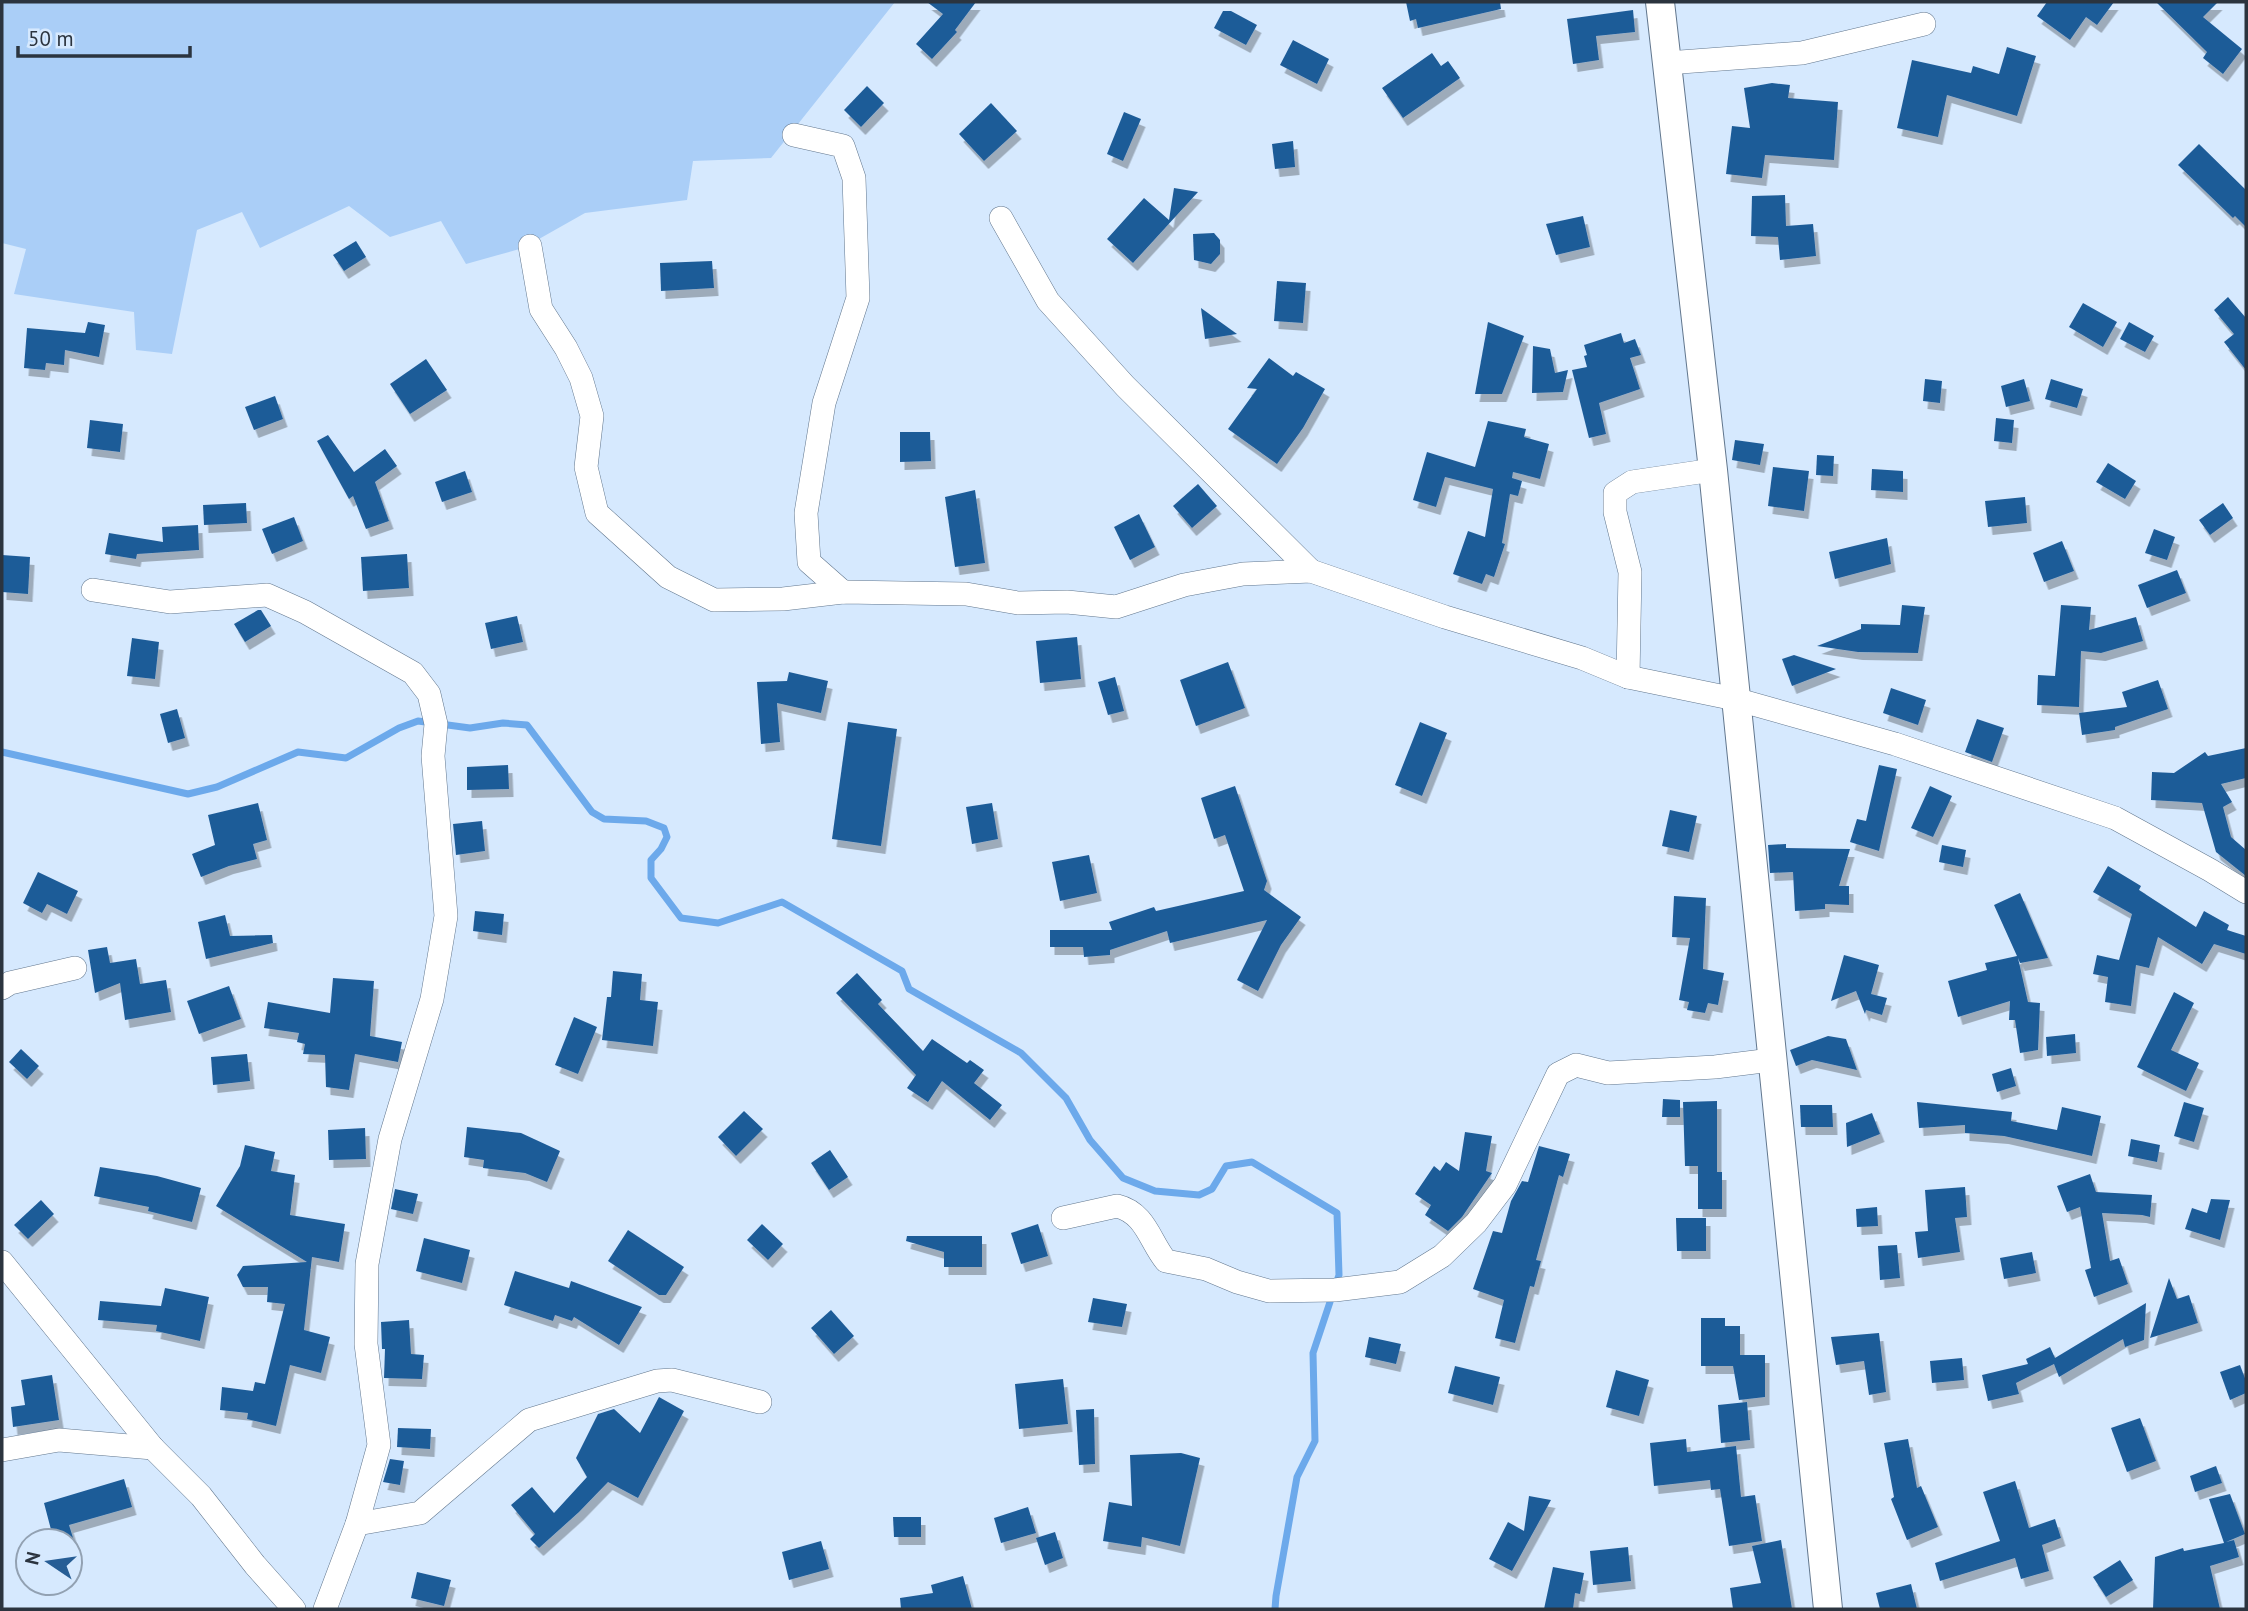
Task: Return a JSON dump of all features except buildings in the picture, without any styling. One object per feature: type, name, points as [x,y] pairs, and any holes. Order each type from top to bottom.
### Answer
[{"type":"street","points":[[1660,2],[1713,470],[1828,1609]]},
{"type":"street","points":[[1667,63],[1802,53],[1924,24]]},
{"type":"street","points":[[794,135],[843,145],[854,178],[858,298],[824,403],[806,513],[809,562],[843,592]]},
{"type":"street","points":[[1000,218],[1048,301],[1125,386],[1311,571]]},
{"type":"street","points":[[530,246],[541,309],[581,378],[592,416],[586,467],[597,513],[668,577],[714,600],[783,599],[843,592],[966,594],[1018,603],[1068,601],[1116,607],[1184,585],[1243,574],[1311,571],[1445,617],[1582,658],[1628,677],[1735,699],[1895,744],[2115,818],[2246,892]]},
{"type":"street","points":[[1628,677],[1630,572],[1615,512],[1615,494],[1632,482],[1713,470]]},
{"type":"street","points":[[93,590],[170,603],[267,595],[305,612],[413,673],[429,694],[436,724],[433,756],[446,916],[432,999],[390,1139],[367,1264],[366,1344],[379,1445],[357,1524],[325,1609]]},
{"type":"street","points":[[2,988],[9,983],[75,968]]},
{"type":"street","points":[[1063,1218],[1116,1206],[1124,1208],[1141,1221],[1166,1261],[1206,1269],[1258,1289],[1305,1291],[1383,1286],[1400,1282],[1442,1255],[1476,1223],[1504,1185],[1558,1074],[1576,1065],[1608,1073],[1715,1067],[1771,1060]]},
{"type":"street","points":[[2,1262],[153,1448],[201,1496],[255,1565],[294,1609]]},
{"type":"street","points":[[357,1524],[420,1513],[529,1420],[558,1410],[657,1381],[671,1380],[760,1402]]},
{"type":"street","points":[[2,1450],[59,1440],[153,1448]]},
{"type":"shaded area","points":[[2,2],[895,2],[771,158],[693,161],[687,200],[585,213],[523,248],[466,264],[441,221],[390,237],[349,206],[260,248],[242,212],[197,230],[172,354],[136,350],[134,312],[14,294],[26,249],[2,243]]},
{"type":"waterway","points":[[2,752],[188,794],[217,787],[298,752],[346,758],[399,728],[418,721],[470,728],[503,723],[527,725],[592,812],[604,819],[646,821],[664,828],[667,837],[651,860],[651,878],[681,918],[718,923],[782,902],[902,971],[909,989],[1021,1053],[1066,1098],[1090,1140],[1123,1178],[1155,1191],[1199,1195],[1212,1189],[1226,1166],[1252,1162],[1337,1213],[1339,1275],[1313,1353],[1315,1441],[1297,1477],[1275,1609]]}]
